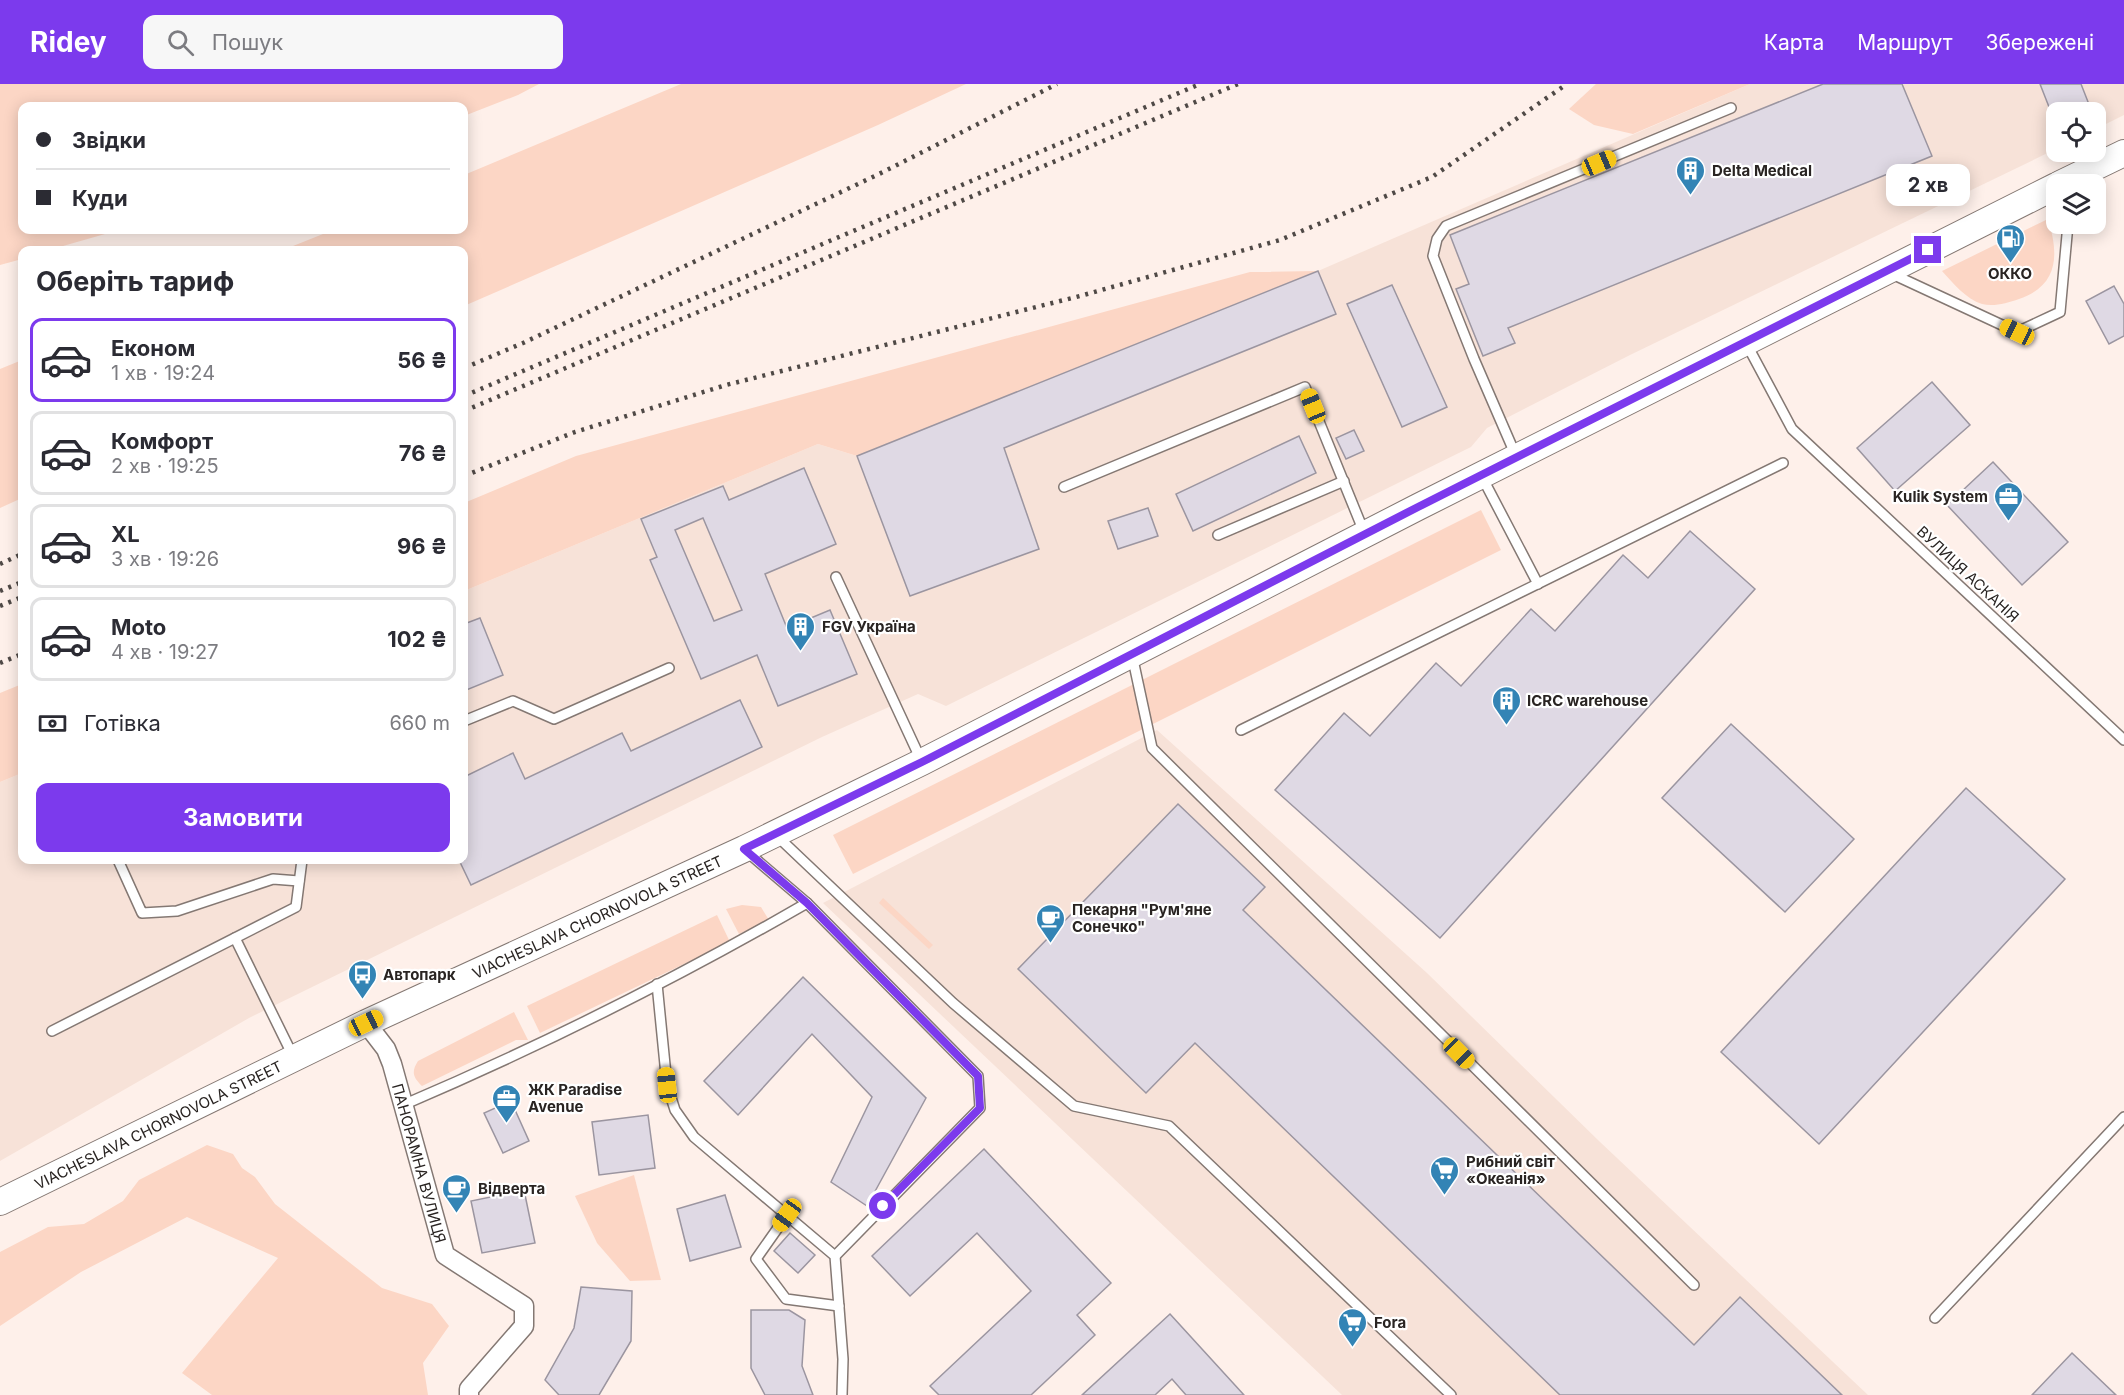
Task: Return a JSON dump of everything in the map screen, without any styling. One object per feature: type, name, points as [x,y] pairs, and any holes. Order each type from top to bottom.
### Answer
[{"type":"main road","name":"VIACHESLAVA CHORNOVOLA STREET","points":[[2083,174],[2124,153]]},
{"type":"main road","name":"VIACHESLAVA CHORNOVOLA STREET","points":[[0,1203],[366,1023],[744,849],[922,762],[1481,475],[2046,192]]},
{"type":"street","name":"ПАНОРАМНА ВУЛИЦЯ","points":[[366,1023],[386,1049],[445,1255],[524,1306],[524,1326],[469,1389],[469,1395]]},
{"type":"lane","points":[[1517,458],[1433,256],[1437,238],[1446,226],[1731,108]]},
{"type":"lane","points":[[1885,271],[2017,332],[2060,312],[2067,234]]},
{"type":"lane","name":"ВУЛИЦЯ АСКАНІЯ","points":[[1746,342],[1792,429],[2124,740]]},
{"type":"lane","points":[[1064,487],[1305,387],[1365,534]]},
{"type":"lane","points":[[1241,730],[1783,463]]},
{"type":"lane","points":[[1481,475],[1538,584]]},
{"type":"lane","points":[[1218,535],[1344,481]]},
{"type":"lane","points":[[836,577],[922,762]]},
{"type":"lane","points":[[1131,653],[1152,747],[1694,1285]]},
{"type":"lane","points":[[468,719],[513,701],[554,719],[669,668]]},
{"type":"lane","points":[[774,834],[953,1003],[1074,1106],[1169,1126],[1451,1395]]},
{"type":"lane","points":[[744,849],[807,903],[978,1076],[980,1108],[835,1256]]},
{"type":"lane","points":[[120,864],[142,914],[177,911],[273,879],[299,881]]},
{"type":"lane","points":[[52,1031],[296,907],[301,864]]},
{"type":"lane","points":[[403,1105],[536,1045],[735,945],[807,903]]},
{"type":"lane","points":[[235,938],[294,1059]]},
{"type":"lane","points":[[657,984],[667,1085],[675,1110],[694,1137],[835,1256],[843,1359],[843,1395]]},
{"type":"lane","points":[[1935,1318],[2124,1117]]},
{"type":"lane","points":[[787,1215],[756,1259],[786,1299],[839,1306]]},
{"type":"shaded area","points":[[0,84],[539,84],[518,95],[468,114],[468,102],[18,102],[18,234],[105,234],[63,246],[18,246],[18,260],[0,265]]},
{"type":"shaded area","points":[[681,84],[966,84],[878,125],[468,304],[468,246],[293,246],[323,234],[468,234],[468,173]]},
{"type":"shaded area","points":[[1596,84],[1750,84],[1633,134],[1594,125],[1569,109]]},
{"type":"shaded area","points":[[1750,84],[2124,84],[2124,115],[2106,124],[2106,102],[2046,102],[2046,154],[1630,355],[1487,428],[1471,447],[946,706],[918,694],[822,737],[249,1018],[0,1161],[0,782],[18,775],[18,864],[468,864],[468,589],[818,444],[857,456],[1318,271]]},
{"type":"shaded area","points":[[2046,220],[2046,234],[2052,234],[2054,256],[2049,277],[2042,286],[2019,299],[1991,305],[1976,302],[1965,295],[1942,271]]},
{"type":"shaded area","points":[[1318,271],[857,456],[818,444],[468,589],[468,501],[576,456],[1250,272]]},
{"type":"shaded area","points":[[18,362],[18,500],[0,508],[0,369]]},
{"type":"shaded area","points":[[1481,510],[1501,550],[853,874],[833,835]]},
{"type":"shaded area","points":[[18,686],[18,775],[0,782],[0,693]]},
{"type":"shaded area","points":[[1157,730],[1427,973],[1599,1141],[1868,1395],[1342,1395],[823,903]]},
{"type":"shaded area","points":[[883,898],[933,945],[929,949],[879,903]]},
{"type":"shaded area","points":[[742,905],[761,907],[769,920],[739,934],[726,909]]},
{"type":"shaded area","points":[[717,915],[730,942],[540,1033],[527,1006]]},
{"type":"shaded area","points":[[514,1012],[528,1040],[516,1040],[422,1086],[417,1080],[414,1068],[418,1061]]},
{"type":"shaded area","points":[[207,1145],[233,1154],[242,1168],[255,1177],[275,1204],[382,1288],[432,1304],[449,1326],[423,1363],[428,1395],[212,1395],[182,1373],[278,1258],[187,1217],[81,1272],[0,1326],[0,1252],[48,1227],[84,1224],[123,1201],[139,1180]]},
{"type":"shaded area","points":[[634,1175],[661,1280],[630,1281],[597,1243],[575,1196]]},
{"type":"building","name":"Delta Medical","points":[[1823,84],[1902,84],[1932,156],[1508,328],[1515,343],[1483,356],[1456,289],[1469,284],[1450,235]]},
{"type":"building","points":[[2040,84],[2081,84],[2088,102],[2047,102]]},
{"type":"building","points":[[1318,271],[1336,314],[1004,448],[1039,549],[910,596],[857,456]]},
{"type":"building","points":[[1392,285],[1447,407],[1402,427],[1347,304]]},
{"type":"building","points":[[2114,286],[2124,304],[2124,336],[2109,344],[2086,301]]},
{"type":"building","points":[[1932,382],[1970,425],[1895,491],[1857,448]]},
{"type":"building","points":[[1354,430],[1364,451],[1346,459],[1336,438]]},
{"type":"building","points":[[1299,436],[1316,473],[1193,531],[1176,494]]},
{"type":"building","points":[[1993,462],[2068,542],[2022,585],[1947,505]]},
{"type":"building","points":[[804,468],[836,544],[765,574],[787,628],[830,610],[857,674],[778,706],[757,655],[701,679],[650,560],[657,557],[641,519],[723,486],[729,500]],"holes":[[[703,518],[742,610],[714,621],[675,530]]]},
{"type":"building","points":[[1148,508],[1158,536],[1118,549],[1108,521]]},
{"type":"building","name":"ICRC warehouse","points":[[1690,531],[1755,589],[1440,938],[1275,790],[1344,713],[1370,736],[1436,663],[1461,686],[1531,609],[1555,631],[1623,555],[1648,578]]},
{"type":"building","points":[[480,618],[503,675],[468,689],[468,622]]},
{"type":"building","points":[[740,700],[762,747],[471,885],[461,864],[468,864],[468,775],[513,753],[525,779],[622,733],[631,751]]},
{"type":"building","points":[[1731,724],[1854,839],[1785,912],[1662,798]]},
{"type":"building","points":[[1966,788],[2065,879],[1819,1144],[1721,1052]]},
{"type":"building","name":"Рибний світ «Океанія»","points":[[1178,804],[1265,887],[1243,910],[1694,1345],[1740,1297],[1842,1395],[1560,1395],[1195,1043],[1146,1093],[1018,969]]},
{"type":"building","points":[[803,977],[926,1098],[867,1206],[831,1182],[872,1097],[812,1034],[738,1115],[704,1081]]},
{"type":"building","points":[[511,1101],[529,1141],[503,1153],[484,1113]]},
{"type":"building","points":[[648,1115],[655,1168],[599,1175],[592,1122]]},
{"type":"building","points":[[984,1149],[1111,1283],[1077,1315],[1095,1335],[1031,1395],[939,1395],[930,1386],[1031,1291],[977,1233],[910,1296],[872,1256]]},
{"type":"building","points":[[524,1190],[535,1243],[482,1253],[471,1201]]},
{"type":"building","points":[[725,1195],[741,1247],[690,1261],[677,1209]]},
{"type":"building","points":[[790,1233],[815,1255],[798,1273],[774,1251]]},
{"type":"building","points":[[581,1287],[632,1291],[631,1341],[599,1395],[559,1395],[545,1380],[574,1328]]},
{"type":"building","points":[[751,1310],[789,1310],[805,1320],[802,1366],[813,1395],[765,1395],[751,1368]]},
{"type":"building","points":[[1170,1314],[1244,1395],[1186,1395],[1172,1379],[1155,1395],[1082,1395]]},
{"type":"building","points":[[2072,1353],[2116,1395],[2032,1395]]},
{"type":"railway","points":[[468,366],[523,343],[879,174],[1057,84]]},
{"type":"railway","points":[[468,394],[1200,84]]},
{"type":"railway","points":[[468,409],[1238,84]]},
{"type":"railway","points":[[468,474],[575,432],[726,385],[1080,296],[1280,240],[1432,177],[1567,84]]},
{"type":"railway","points":[[0,564],[18,556]]},
{"type":"railway","points":[[0,591],[18,584]]},
{"type":"railway","points":[[0,606],[18,599]]},
{"type":"railway","points":[[0,663],[18,656]]},
{"type":"place","name":"Delta Medical","points":[[1691,196]]},
{"type":"place","name":"ОККО","points":[[2010,264]]},
{"type":"place","name":"Kulik System","points":[[2009,522]]},
{"type":"place","name":"FGV Україна","points":[[801,652]]},
{"type":"place","name":"ICRC warehouse","points":[[1506,726]]},
{"type":"place","name":"Пекарня \"Рум'яне Сонечко\"","points":[[1051,944]]},
{"type":"place","name":"Автопарк","points":[[362,1000]]},
{"type":"place","name":"ЖК Paradise Avenue","points":[[507,1124]]},
{"type":"place","name":"Рибний світ «Океанія»","points":[[1445,1196]]},
{"type":"place","name":"Відверта","points":[[457,1214]]},
{"type":"place","name":"Fora","points":[[1353,1348]]},
{"type":"route","points":[[883,1206],[980,1108],[978,1076],[807,903],[744,849],[922,762],[1131,653],[1928,250]]}]
